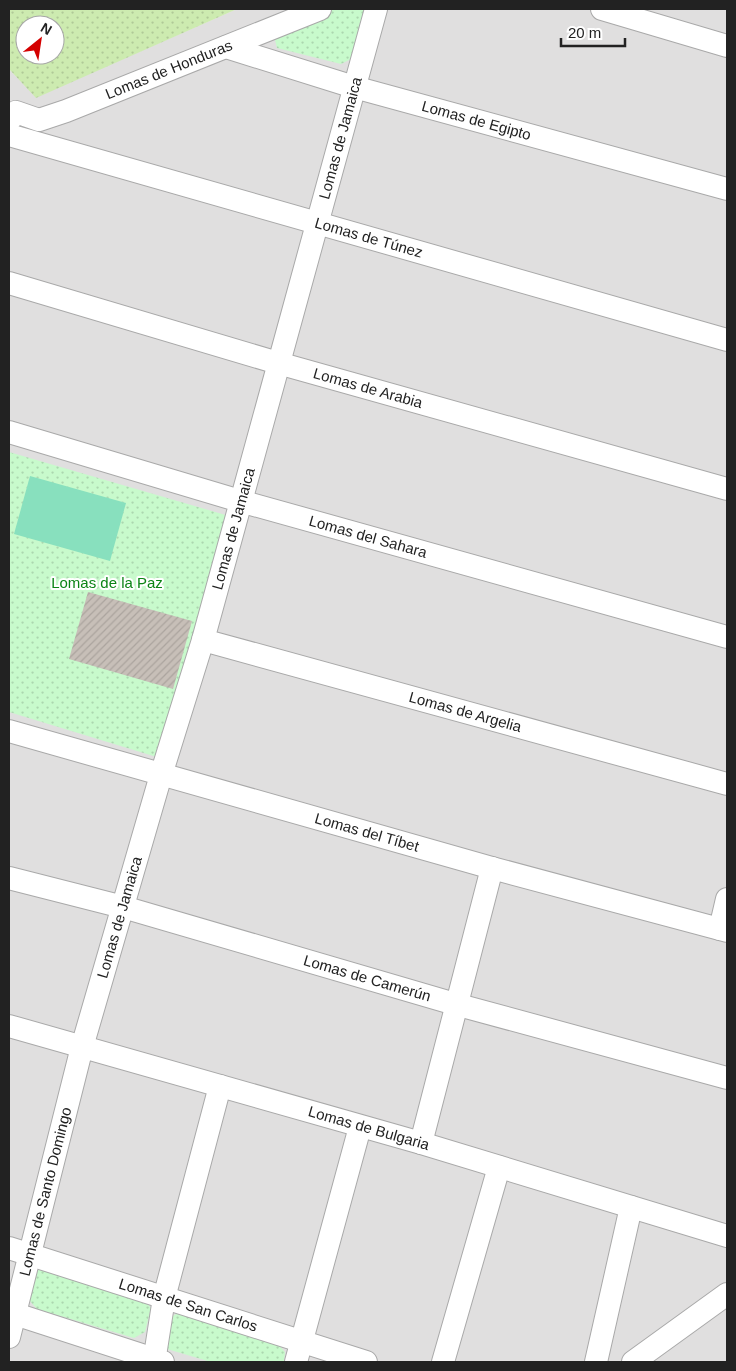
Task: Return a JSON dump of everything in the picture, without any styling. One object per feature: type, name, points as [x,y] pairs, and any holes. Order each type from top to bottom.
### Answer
[{"type":"street","name":"Lomas de Honduras","points":[[11,113],[39,120],[320,9]]},
{"type":"street","name":"Lomas de Jamaica","points":[[82,1047],[161,775],[203,640],[376,9]]},
{"type":"street","points":[[602,9],[727,46]]},
{"type":"street","name":"Lomas de Egipto","points":[[226,47],[354,87],[727,189]]},
{"type":"street","name":"Lomas de Túnez","points":[[9,135],[727,340]]},
{"type":"street","name":"Lomas de Arabia","points":[[9,283],[278,363],[727,489]]},
{"type":"street","name":"Lomas del Sahara","points":[[9,432],[240,501],[727,637]]},
{"type":"street","name":"Lomas de Argelia","points":[[203,640],[727,784]]},
{"type":"street","name":"Lomas del Tíbet","points":[[9,731],[492,868],[724,930]]},
{"type":"street","points":[[421,1143],[455,1004],[492,868]]},
{"type":"street","name":"Lomas de Camerún","points":[[9,878],[123,907],[455,1004],[727,1078]]},
{"type":"street","points":[[724,930],[727,899]]},
{"type":"street","name":"Lomas de Bulgaria","points":[[9,1026],[421,1143],[727,1236]]},
{"type":"street","name":"Lomas de Santo Domingo","points":[[9,1337],[19,1251],[82,1047]]},
{"type":"street","points":[[12,1313],[157,1361],[164,1298],[220,1086]]},
{"type":"street","points":[[298,1352],[360,1127]]},
{"type":"street","points":[[443,1362],[499,1167]]},
{"type":"street","points":[[596,1362],[631,1207]]},
{"type":"street","name":"Lomas de San Carlos","points":[[19,1251],[164,1298],[298,1352],[366,1362]]},
{"type":"street","points":[[632,1362],[727,1294]]},
{"type":"shaded area","name":"Lomas de la Paz","points":[[237,9],[727,9],[727,1362],[9,1362],[9,69],[36,97]]},
{"type":"green space","points":[[9,9],[237,9],[36,98],[9,69]]},
{"type":"green space","points":[[328,9],[368,9],[357,56],[341,64],[277,48],[273,32]]},
{"type":"green space","name":"Lomas de la Paz","points":[[9,452],[229,516],[160,758],[9,712]]},
{"type":"green space","points":[[30,476],[126,503],[110,561],[14,534]]},
{"type":"green space","points":[[39,1267],[146,1302],[151,1308],[145,1332],[134,1338],[37,1309],[28,1299],[35,1272]]},
{"type":"green space","points":[[180,1312],[278,1344],[285,1352],[284,1362],[211,1362],[167,1349],[171,1317]]},
{"type":"building","points":[[88,592],[192,621],[173,689],[69,659]]}]
